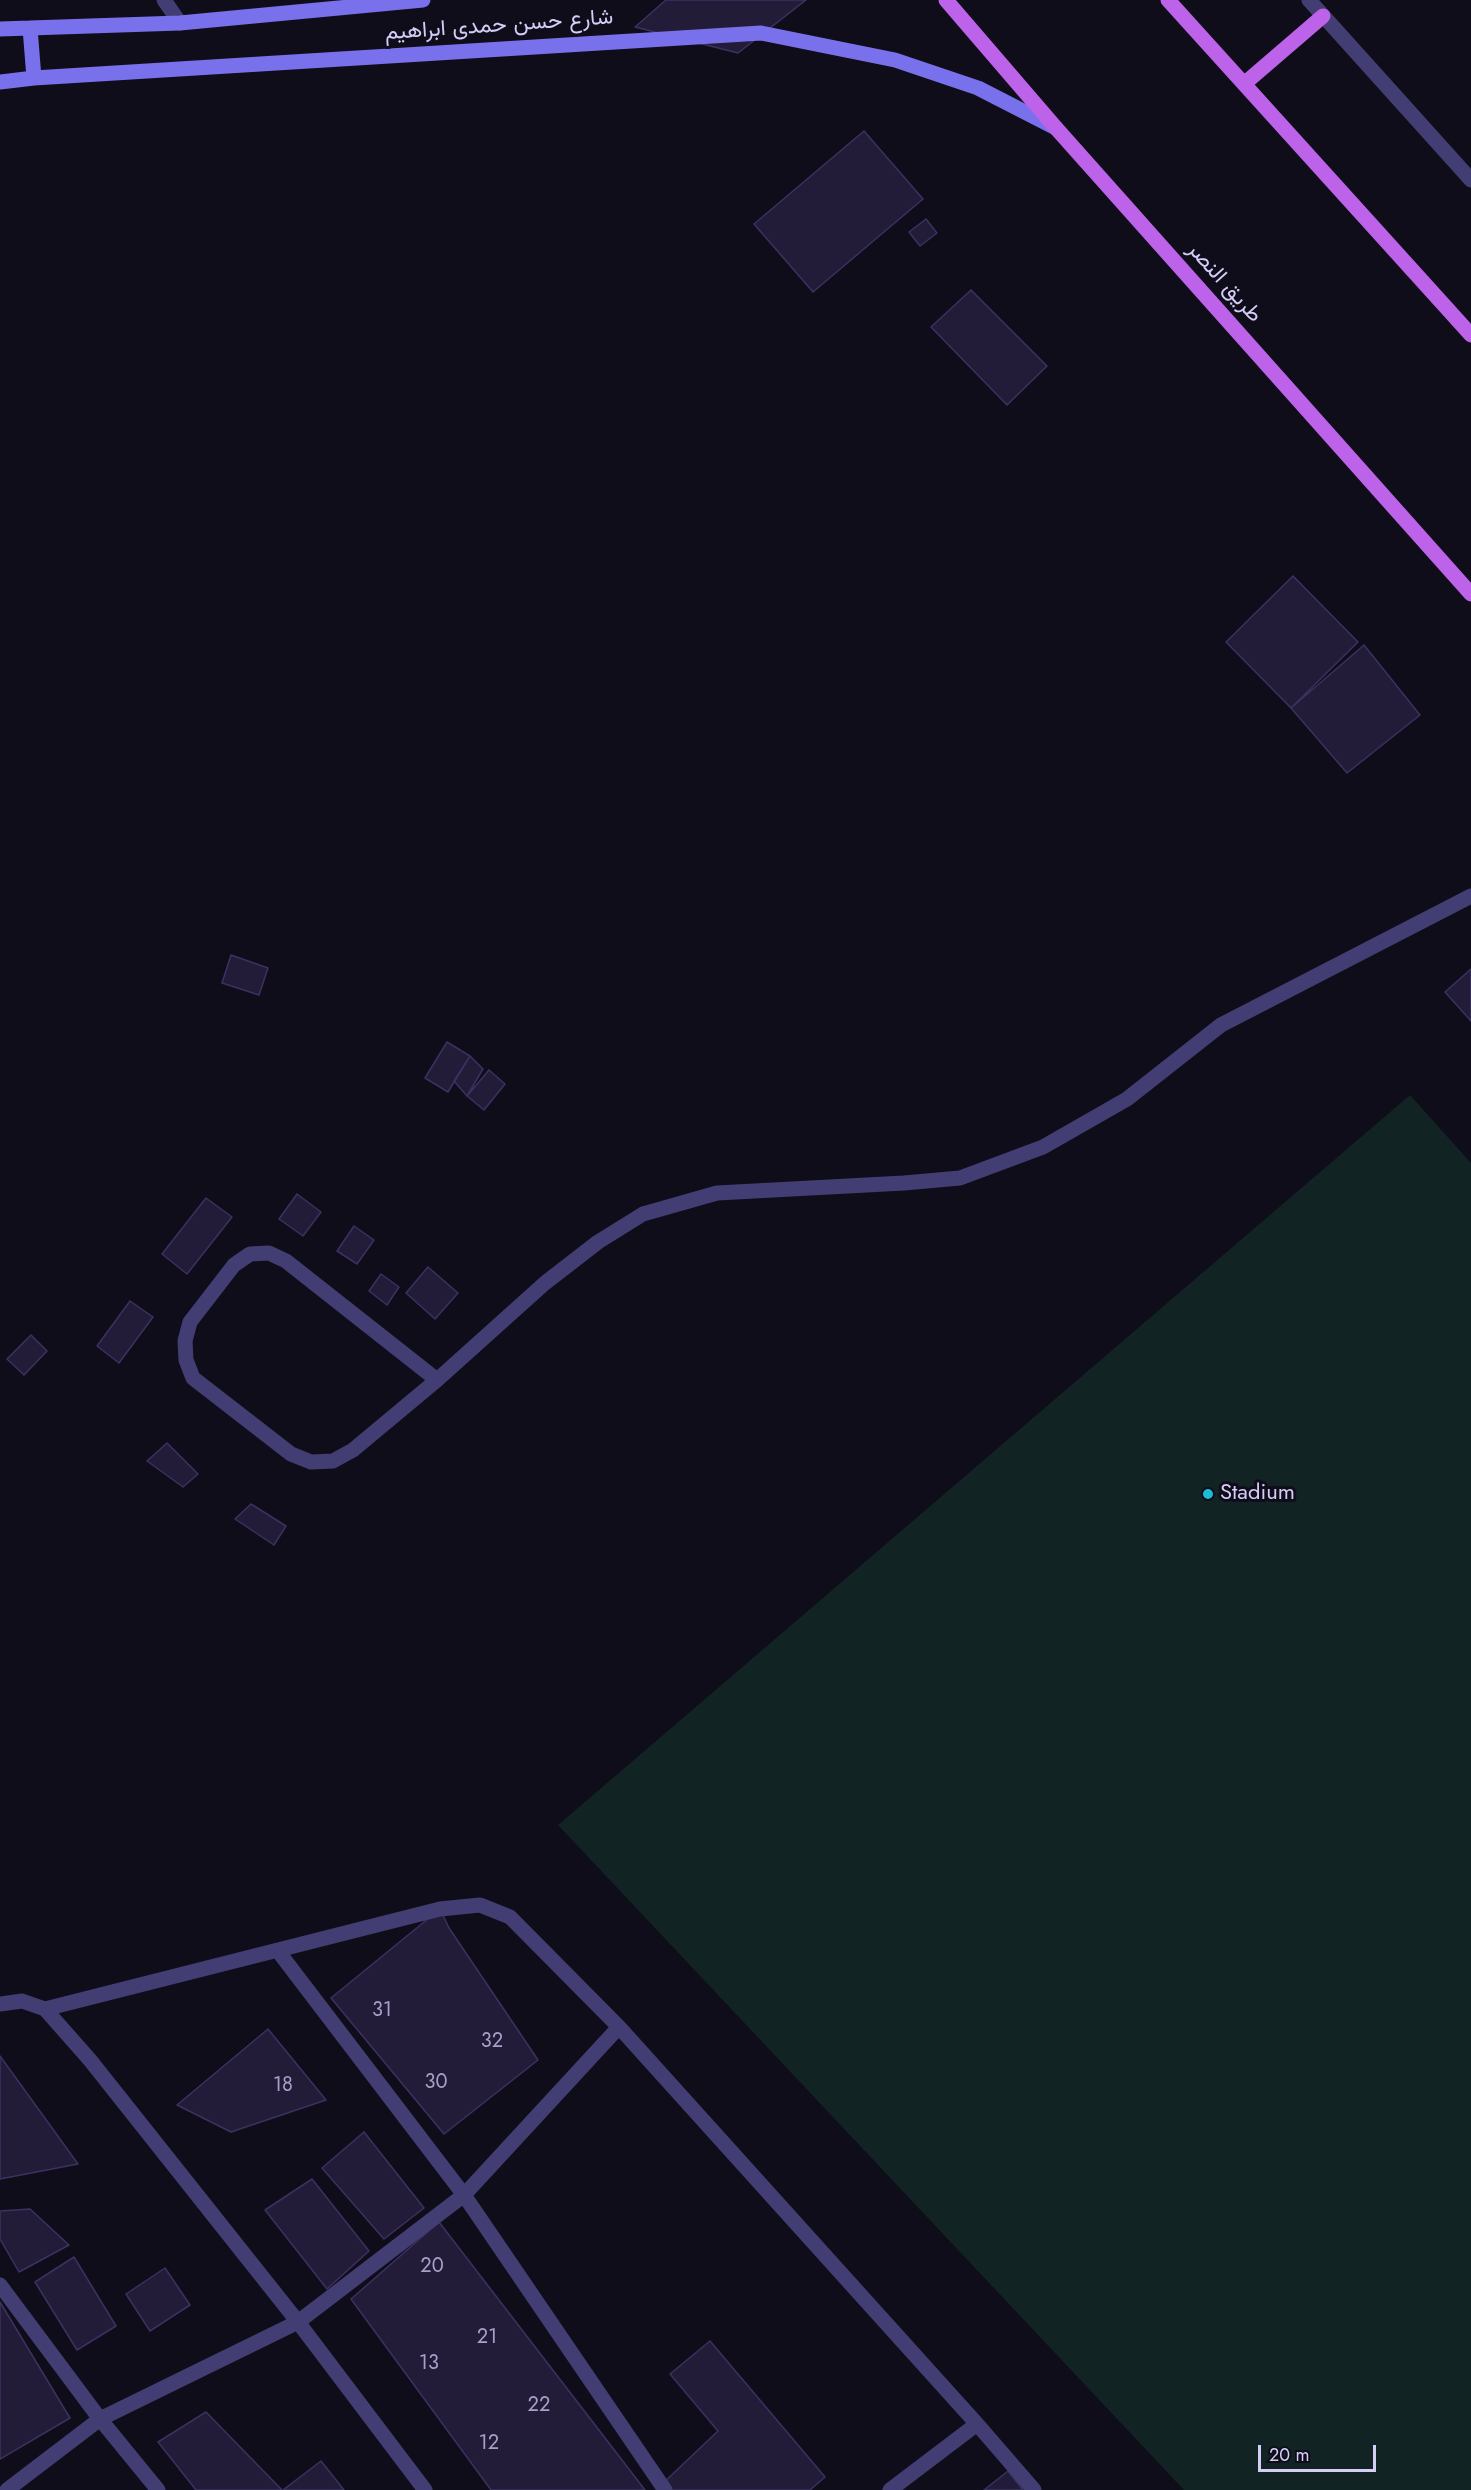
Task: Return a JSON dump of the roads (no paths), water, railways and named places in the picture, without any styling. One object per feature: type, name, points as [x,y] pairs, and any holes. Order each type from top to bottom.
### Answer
[{"type":"main road","name":"شارع حسن حمدى ابراهيم","points":[[0,29],[180,23],[423,0]]},
{"type":"main road","name":"طريق النصر","points":[[946,0],[1056,128],[1471,594]]},
{"type":"main road","points":[[1168,0],[1471,336]]},
{"type":"main road","points":[[1244,84],[1323,16]]},
{"type":"main road","points":[[30,28],[34,78]]},
{"type":"main road","name":"شارع حسن حمدى ابراهيم","points":[[0,82],[34,78],[761,33],[895,60],[978,88],[1056,128]]},
{"type":"street","points":[[164,0],[180,23]]},
{"type":"street","points":[[1309,0],[1469,175]]},
{"type":"street","points":[[437,1380],[286,1261],[269,1252],[250,1254],[234,1265],[190,1322],[185,1341],[186,1360],[193,1378],[291,1454],[311,1462],[333,1461],[352,1450],[437,1380],[545,1283],[597,1242],[643,1214],[717,1193],[960,1178],[1043,1148],[1127,1099],[1221,1026],[1471,896]]},
{"type":"street","points":[[45,2009],[440,1909],[480,1905],[510,1917],[619,2027],[1034,2490]]},
{"type":"street","points":[[278,1951],[464,2195],[666,2490]]},
{"type":"street","points":[[0,2004],[22,2001],[45,2009],[90,2060],[298,2322],[425,2490]]},
{"type":"street","points":[[7,2490],[100,2419],[298,2322],[464,2195],[619,2027]]},
{"type":"street","points":[[0,2284],[100,2419],[158,2490]]},
{"type":"street","points":[[890,2490],[977,2424]]},
{"type":"place","name":"Stadium","points":[[1208,1494]]}]
